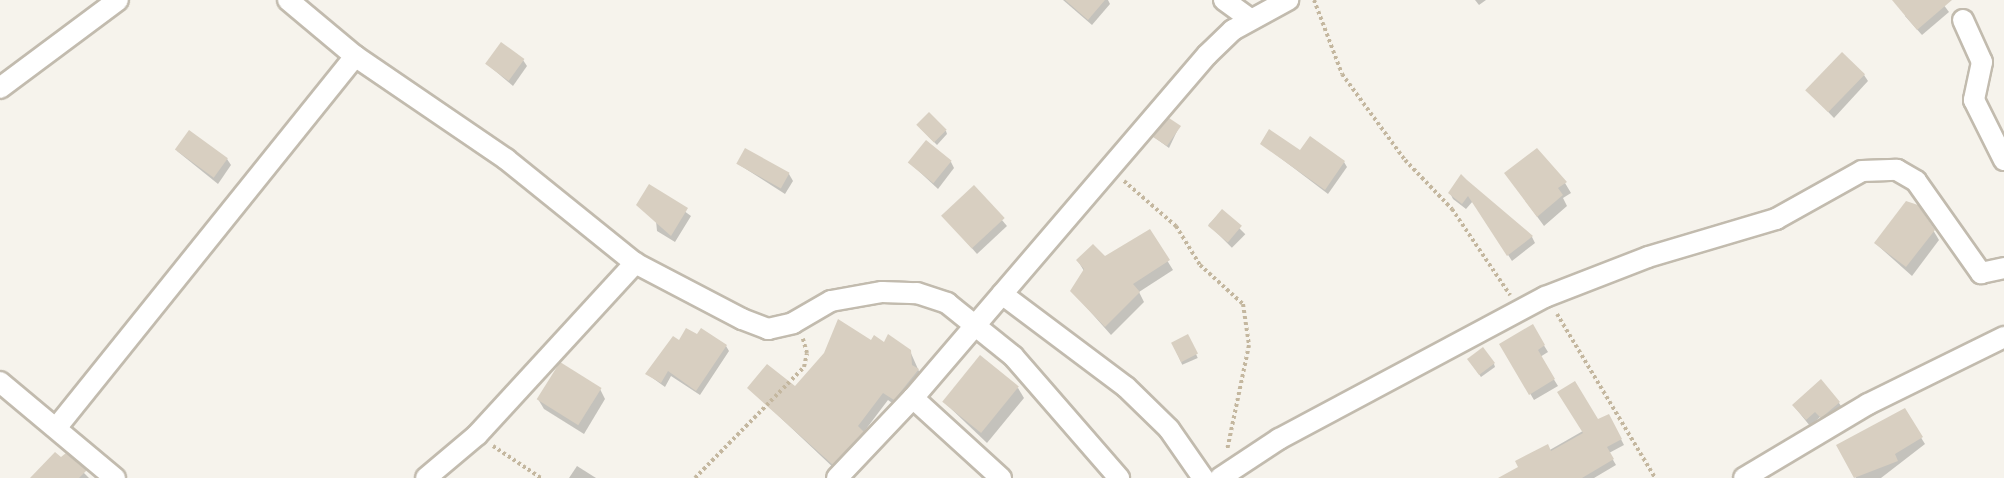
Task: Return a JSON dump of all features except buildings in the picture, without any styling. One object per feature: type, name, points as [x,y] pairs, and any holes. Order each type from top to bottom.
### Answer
[{"type":"street","points":[[0,87],[118,0]]},
{"type":"street","points":[[288,0],[356,56],[506,159],[635,263],[768,329],[793,323],[831,301],[882,292],[917,293],[975,321],[1060,406],[1119,478]]},
{"type":"street","points":[[1224,0],[1249,18]]},
{"type":"street","points":[[837,478],[913,398],[975,321],[1112,171],[1207,56],[1249,18],[1288,0]]},
{"type":"street","points":[[1963,20],[1982,62],[1974,100],[2004,160]]},
{"type":"street","points":[[57,427],[356,56]]},
{"type":"street","points":[[1220,478],[1288,433],[1545,297],[1648,257],[1776,219],[1877,168],[1916,181],[1981,273],[2004,268]]},
{"type":"street","points":[[426,478],[477,435],[635,263]]},
{"type":"street","points":[[1002,294],[1126,387],[1169,429],[1203,478]]},
{"type":"street","points":[[1744,478],[1868,404],[2004,337]]},
{"type":"street","points":[[0,382],[57,427],[115,478]]},
{"type":"street","points":[[913,398],[1001,478]]},
{"type":"path","points":[[1314,0],[1342,74],[1405,160],[1452,209],[1519,311]]},
{"type":"path","points":[[1112,171],[1176,226],[1200,265],[1237,295],[1248,318],[1249,345],[1220,478]]},
{"type":"path","points":[[1545,297],[1592,364],[1655,478]]},
{"type":"path","points":[[695,478],[804,367],[807,353],[793,323]]},
{"type":"path","points":[[477,435],[541,478]]}]
